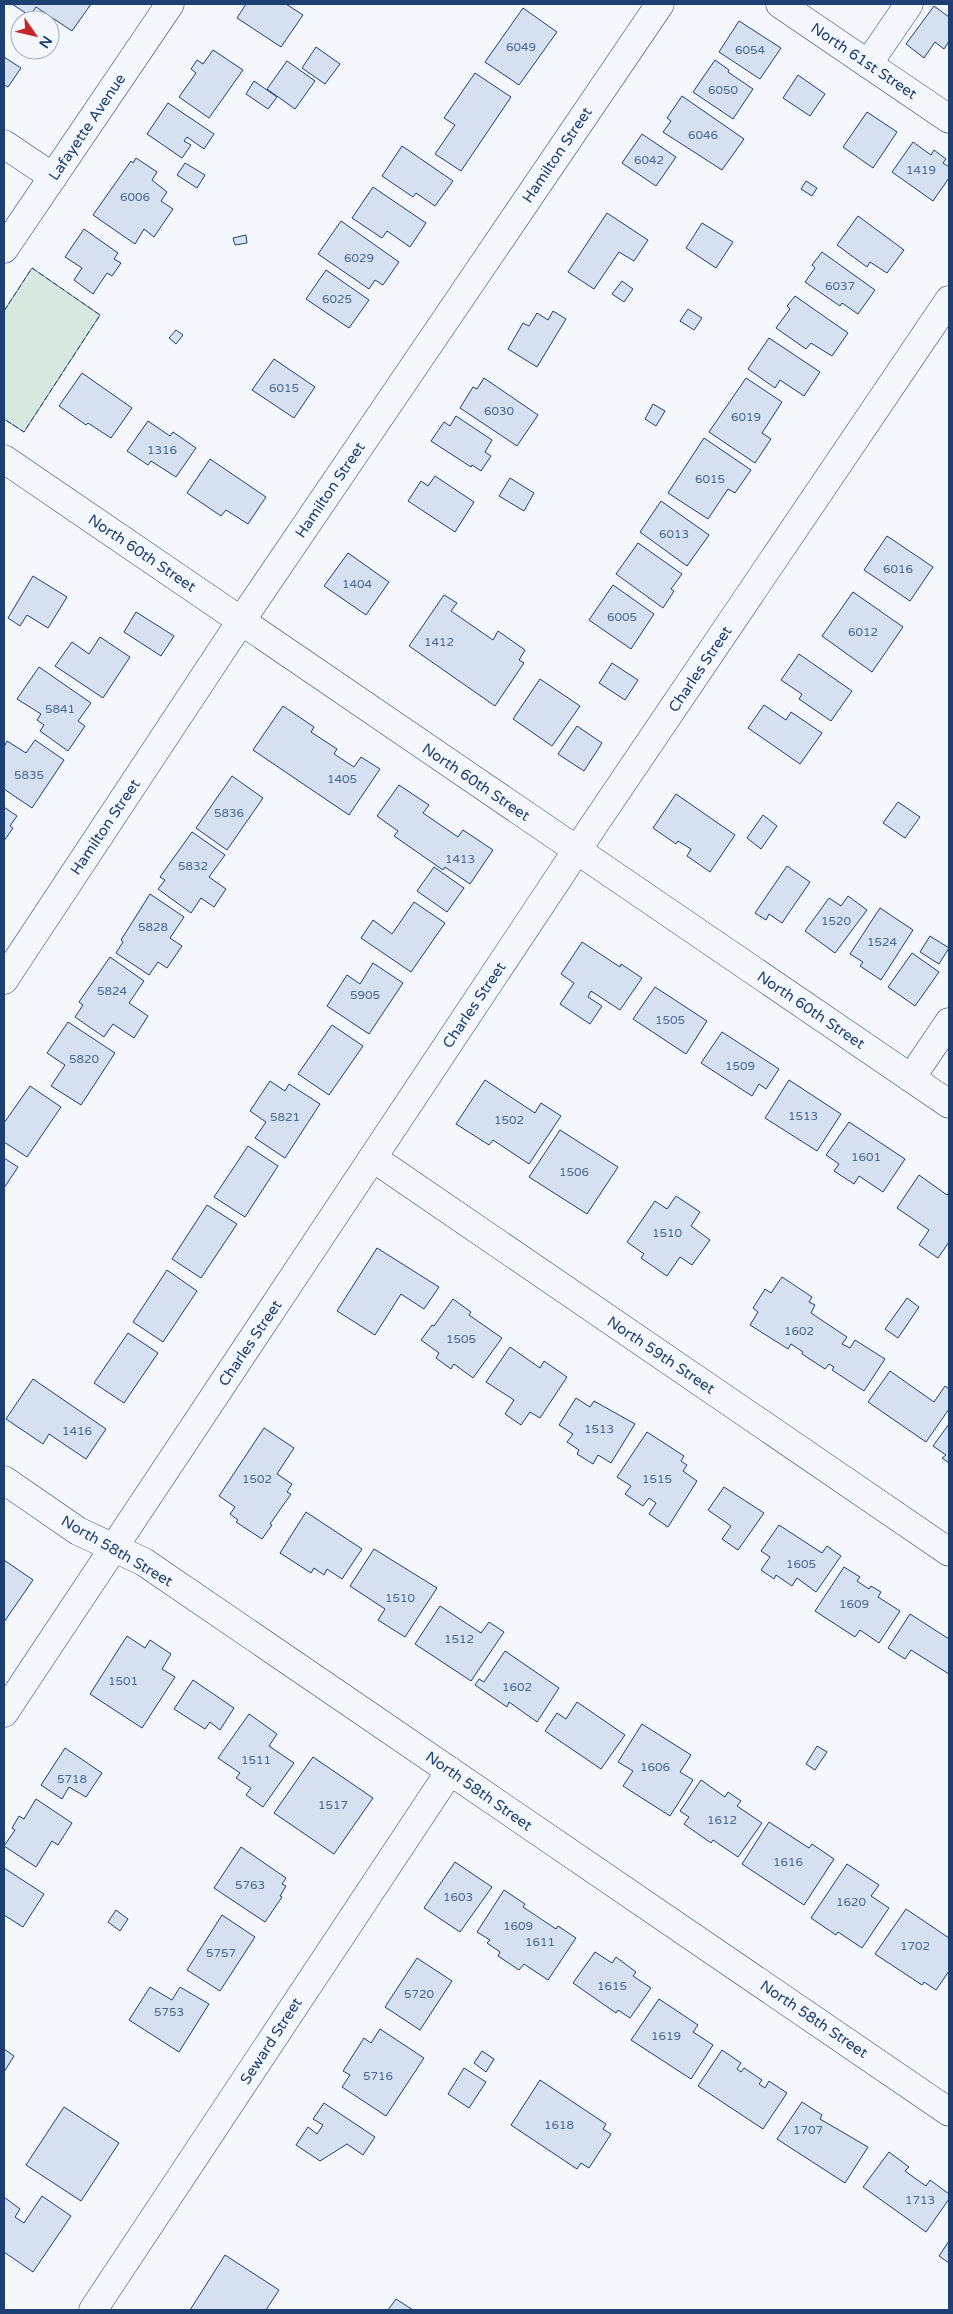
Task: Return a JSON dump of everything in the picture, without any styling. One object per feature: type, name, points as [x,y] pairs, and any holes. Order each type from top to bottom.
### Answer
[{"type":"street","name":"Lafayette Avenue","points":[[4,249],[170,4]]},
{"type":"street","name":"Hamilton Street","points":[[4,980],[241,621],[660,4]]},
{"type":"street","name":"North 61st Street","points":[[780,4],[949,119]]},
{"type":"street","points":[[868,64],[909,4]]},
{"type":"street","points":[[4,144],[53,177]]},
{"type":"street","name":"Charles Street","points":[[4,1713],[577,850],[949,300]]},
{"type":"street","name":"North 60th Street","points":[[4,459],[949,1104]]},
{"type":"street","points":[[911,1078],[949,1022]]},
{"type":"street","name":"North 59th Street","points":[[373,1158],[949,1552]]},
{"type":"street","name":"North 58th Street","points":[[4,1480],[78,1531],[144,1562],[949,2112]]},
{"type":"street","name":"Seward Street","points":[[93,2310],[450,1771]]},
{"type":"shaded area","points":[[32,268],[100,315],[24,432],[4,419],[4,311]]},
{"type":"building","points":[[12,4],[91,4],[72,31],[60,23],[60,10],[40,10],[36,7],[34,10],[21,10]]},
{"type":"building","points":[[246,4],[286,4],[303,15],[281,47],[237,18]]},
{"type":"building","points":[[934,6],[949,17],[949,41],[944,49],[935,42],[924,58],[906,44]]},
{"type":"building","points":[[523,8],[557,32],[519,85],[485,62]]},
{"type":"building","points":[[739,21],[781,48],[760,79],[719,52]]},
{"type":"building","points":[[316,47],[340,64],[325,84],[302,68]]},
{"type":"building","points":[[213,50],[243,70],[209,118],[179,97],[196,73],[191,69],[197,60],[203,64]]},
{"type":"building","points":[[4,57],[21,68],[8,87],[4,85]]},
{"type":"building","points":[[715,60],[729,70],[728,72],[753,89],[733,119],[693,92]]},
{"type":"building","points":[[287,61],[315,81],[295,109],[267,89]]},
{"type":"building","points":[[475,73],[511,97],[461,171],[435,154],[455,125],[444,118]]},
{"type":"building","points":[[798,75],[825,94],[810,116],[783,98]]},
{"type":"building","points":[[254,81],[277,97],[268,109],[246,94]]},
{"type":"building","points":[[682,96],[744,139],[722,170],[663,132],[671,121],[667,118]]},
{"type":"building","points":[[168,103],[214,134],[204,149],[187,137],[184,141],[191,145],[182,158],[147,134]]},
{"type":"building","points":[[867,112],[897,132],[873,168],[843,147]]},
{"type":"building","points":[[642,134],[676,157],[656,186],[622,163]]},
{"type":"building","points":[[913,142],[931,155],[934,150],[946,159],[943,163],[949,167],[949,178],[933,201],[892,172]]},
{"type":"building","points":[[402,146],[453,181],[435,206],[416,193],[413,197],[382,176]]},
{"type":"building","points":[[136,158],[157,172],[152,180],[167,192],[161,201],[173,209],[154,237],[144,229],[135,244],[93,215],[131,161],[133,163]]},
{"type":"building","points":[[185,163],[205,175],[197,188],[177,175]]},
{"type":"building","points":[[806,181],[817,188],[812,196],[801,189]]},
{"type":"building","points":[[373,187],[426,223],[410,247],[387,231],[382,238],[352,218]]},
{"type":"building","points":[[607,213],[648,240],[634,261],[619,252],[594,289],[568,272]]},
{"type":"building","points":[[858,216],[904,250],[887,273],[870,262],[867,267],[837,245]]},
{"type":"building","points":[[341,221],[399,262],[383,285],[375,280],[369,289],[318,254]]},
{"type":"building","points":[[702,223],[733,242],[716,268],[686,248]]},
{"type":"building","points":[[84,229],[118,253],[114,259],[121,263],[112,276],[107,273],[93,294],[74,280],[82,268],[65,257]]},
{"type":"building","points":[[246,235],[247,243],[235,245],[233,238]]},
{"type":"building","points":[[822,252],[875,290],[858,314],[842,303],[840,306],[805,282],[815,268],[812,265]]},
{"type":"building","points":[[326,270],[369,300],[349,328],[306,299]]},
{"type":"building","points":[[622,281],[633,289],[624,302],[612,294]]},
{"type":"building","points":[[795,296],[848,333],[832,356],[811,343],[806,349],[776,328],[790,309],[787,306]]},
{"type":"building","points":[[688,309],[702,318],[694,330],[680,321]]},
{"type":"building","points":[[553,311],[566,319],[537,367],[508,349],[523,323],[529,326],[537,313],[548,320]]},
{"type":"building","points":[[176,330],[183,335],[176,344],[169,338]]},
{"type":"building","points":[[769,338],[820,372],[804,396],[780,380],[775,388],[748,369]]},
{"type":"building","points":[[274,359],[315,387],[294,418],[252,390]]},
{"type":"building","points":[[82,373],[132,408],[111,438],[88,423],[86,425],[59,406]]},
{"type":"building","points":[[484,378],[538,415],[517,446],[460,408],[473,387],[477,389]]},
{"type":"building","points":[[746,378],[782,402],[762,433],[771,439],[755,463],[709,432]]},
{"type":"building","points":[[653,404],[665,411],[656,426],[645,419]]},
{"type":"building","points":[[456,416],[492,440],[485,452],[491,456],[481,471],[472,465],[471,467],[431,441],[444,422],[450,426]]},
{"type":"building","points":[[148,421],[170,436],[173,432],[196,448],[176,477],[151,461],[148,465],[127,451]]},
{"type":"building","points":[[704,438],[751,470],[735,493],[728,489],[708,519],[668,493]]},
{"type":"building","points":[[210,459],[266,497],[248,524],[226,510],[221,516],[187,493]]},
{"type":"building","points":[[435,476],[474,502],[455,532],[408,501],[421,481],[428,486]]},
{"type":"building","points":[[510,478],[534,493],[524,511],[499,496]]},
{"type":"building","points":[[661,501],[709,535],[687,566],[640,532]]},
{"type":"building","points":[[887,536],[933,567],[910,601],[864,570]]},
{"type":"building","points":[[638,543],[682,574],[671,589],[674,591],[663,608],[616,574]]},
{"type":"building","points":[[348,553],[389,582],[366,615],[324,586]]},
{"type":"building","points":[[33,576],[67,597],[48,628],[27,615],[20,626],[8,618]]},
{"type":"building","points":[[613,585],[654,614],[631,649],[589,620]]},
{"type":"building","points":[[853,592],[903,627],[872,672],[822,636]]},
{"type":"building","points":[[444,595],[457,603],[451,611],[493,640],[498,631],[525,650],[519,660],[524,663],[495,706],[409,646]]},
{"type":"building","points":[[136,612],[174,636],[161,656],[124,632]]},
{"type":"building","points":[[100,637],[130,657],[103,698],[55,666],[72,642],[89,654]]},
{"type":"building","points":[[799,654],[852,691],[831,721],[799,699],[802,694],[781,680]]},
{"type":"building","points":[[612,663],[638,680],[625,700],[599,683]]},
{"type":"building","points":[[39,667],[91,703],[78,721],[85,726],[68,751],[40,731],[44,725],[37,720],[41,714],[17,699]]},
{"type":"building","points":[[540,679],[580,706],[552,746],[513,719]]},
{"type":"building","points":[[764,705],[786,720],[791,712],[822,733],[800,764],[748,728]]},
{"type":"building","points":[[283,706],[314,727],[311,732],[337,749],[334,754],[354,767],[361,757],[380,769],[349,815],[253,750]]},
{"type":"building","points":[[577,726],[602,743],[584,771],[558,754]]},
{"type":"building","points":[[35,740],[64,760],[32,808],[4,789],[4,747],[7,741],[26,753]]},
{"type":"building","points":[[232,776],[263,798],[227,850],[196,828]]},
{"type":"building","points":[[399,785],[429,805],[423,813],[458,837],[463,830],[493,850],[470,884],[445,867],[443,870],[394,836],[398,831],[377,816]]},
{"type":"building","points":[[676,794],[735,835],[710,872],[687,856],[691,849],[678,841],[676,844],[653,828]]},
{"type":"building","points":[[898,802],[920,817],[905,838],[883,823]]},
{"type":"building","points":[[4,807],[17,816],[10,826],[13,828],[4,841]]},
{"type":"building","points":[[763,815],[777,826],[761,849],[747,838]]},
{"type":"building","points":[[192,832],[225,855],[209,877],[226,889],[214,907],[201,898],[191,913],[158,889],[165,880],[160,877]]},
{"type":"building","points":[[787,866],[810,882],[782,923],[769,914],[766,920],[755,913]]},
{"type":"building","points":[[434,867],[464,888],[447,912],[417,891]]},
{"type":"building","points":[[150,894],[184,917],[170,938],[182,946],[167,968],[158,962],[149,975],[116,953],[123,942],[121,940]]},
{"type":"building","points":[[848,896],[867,910],[835,953],[805,931],[829,898],[841,906]]},
{"type":"building","points":[[414,902],[445,923],[411,972],[361,938],[373,920],[392,934]]},
{"type":"building","points":[[880,908],[913,930],[881,980],[860,966],[863,962],[850,954]]},
{"type":"building","points":[[930,936],[949,948],[939,964],[920,952]]},
{"type":"building","points":[[582,942],[620,967],[621,964],[642,978],[620,1010],[591,991],[588,997],[602,1006],[590,1024],[560,1004],[574,983],[561,974]]},
{"type":"building","points":[[912,953],[939,972],[915,1006],[888,987]]},
{"type":"building","points":[[110,957],[144,981],[129,1003],[148,1016],[134,1038],[113,1024],[104,1037],[75,1017],[83,1005],[79,1002]]},
{"type":"building","points":[[373,963],[403,983],[369,1034],[327,1006],[347,975],[360,984]]},
{"type":"building","points":[[655,987],[707,1021],[686,1054],[633,1019]]},
{"type":"building","points":[[68,1022],[115,1053],[81,1105],[51,1086],[65,1065],[47,1053]]},
{"type":"building","points":[[332,1025],[363,1046],[329,1095],[298,1074]]},
{"type":"building","points":[[722,1032],[779,1069],[766,1089],[759,1084],[752,1096],[701,1063]]},
{"type":"building","points":[[485,1080],[535,1113],[541,1103],[561,1116],[529,1164],[493,1140],[489,1145],[456,1124]]},
{"type":"building","points":[[789,1080],[841,1114],[817,1151],[765,1118]]},
{"type":"building","points":[[270,1081],[285,1091],[289,1084],[320,1104],[285,1158],[255,1138],[266,1122],[250,1111]]},
{"type":"building","points":[[30,1086],[61,1107],[27,1157],[4,1142],[4,1123]]},
{"type":"building","points":[[849,1122],[905,1159],[883,1192],[859,1176],[854,1184],[834,1171],[839,1164],[826,1155]]},
{"type":"building","points":[[560,1130],[618,1167],[587,1214],[529,1177]]},
{"type":"building","points":[[248,1146],[278,1166],[245,1217],[214,1197]]},
{"type":"building","points":[[4,1158],[18,1167],[4,1188]]},
{"type":"building","points":[[919,1175],[947,1195],[949,1192],[949,1242],[938,1258],[919,1245],[929,1230],[897,1208]]},
{"type":"building","points":[[676,1196],[700,1212],[691,1226],[710,1240],[692,1265],[680,1257],[667,1276],[641,1258],[644,1254],[627,1242],[655,1201],[667,1209]]},
{"type":"building","points":[[207,1205],[237,1224],[201,1278],[172,1259]]},
{"type":"building","points":[[377,1248],[439,1287],[424,1309],[401,1294],[375,1335],[337,1311]]},
{"type":"building","points":[[167,1270],[197,1291],[163,1342],[133,1322]]},
{"type":"building","points":[[782,1277],[812,1297],[809,1302],[815,1305],[811,1313],[847,1337],[842,1344],[850,1348],[855,1340],[885,1359],[864,1391],[832,1370],[834,1367],[829,1364],[825,1369],[802,1354],[803,1352],[791,1344],[788,1349],[750,1325],[758,1312],[753,1308],[765,1289],[771,1293]]},
{"type":"building","points":[[907,1298],[919,1307],[898,1338],[885,1329]]},
{"type":"building","points":[[453,1299],[471,1312],[469,1315],[502,1338],[473,1378],[454,1364],[451,1369],[436,1358],[439,1353],[421,1340],[432,1325],[434,1326]]},
{"type":"building","points":[[128,1333],[158,1353],[124,1403],[94,1383]]},
{"type":"building","points":[[510,1347],[540,1368],[544,1361],[567,1377],[540,1418],[530,1412],[521,1425],[505,1414],[514,1400],[486,1382]]},
{"type":"building","points":[[890,1371],[934,1402],[945,1386],[949,1389],[949,1409],[926,1442],[868,1402]]},
{"type":"building","points":[[33,1379],[106,1429],[86,1459],[49,1434],[43,1444],[6,1419]]},
{"type":"building","points":[[576,1398],[590,1407],[594,1401],[635,1424],[611,1463],[598,1455],[593,1464],[577,1454],[579,1450],[567,1442],[573,1434],[559,1425]]},
{"type":"building","points":[[949,1424],[949,1463],[942,1458],[946,1455],[933,1446]]},
{"type":"building","points":[[264,1428],[294,1448],[277,1474],[292,1484],[287,1492],[291,1494],[262,1539],[236,1522],[238,1520],[230,1514],[235,1507],[219,1496]]},
{"type":"building","points":[[647,1432],[684,1456],[681,1461],[687,1465],[683,1471],[697,1481],[668,1527],[649,1514],[656,1503],[649,1498],[643,1506],[625,1494],[631,1486],[617,1477]]},
{"type":"building","points":[[724,1487],[764,1513],[738,1550],[722,1539],[731,1526],[708,1510]]},
{"type":"building","points":[[306,1512],[362,1549],[342,1579],[327,1569],[324,1575],[314,1568],[311,1573],[280,1553]]},
{"type":"building","points":[[779,1525],[822,1553],[827,1546],[841,1556],[816,1592],[797,1578],[792,1586],[776,1575],[774,1579],[761,1570],[770,1557],[761,1551]]},
{"type":"building","points":[[374,1549],[437,1588],[405,1637],[378,1620],[385,1609],[350,1586]]},
{"type":"building","points":[[4,1560],[33,1580],[4,1622]]},
{"type":"building","points":[[844,1567],[860,1577],[857,1581],[869,1589],[871,1586],[881,1592],[878,1597],[900,1611],[879,1643],[860,1630],[855,1637],[815,1611]]},
{"type":"building","points":[[440,1606],[481,1633],[489,1622],[504,1632],[471,1681],[415,1644]]},
{"type":"building","points":[[910,1614],[949,1639],[949,1674],[911,1650],[905,1659],[888,1648]]},
{"type":"building","points":[[127,1636],[145,1648],[150,1640],[171,1654],[162,1669],[175,1677],[142,1728],[90,1694]]},
{"type":"building","points":[[505,1651],[559,1688],[537,1722],[509,1702],[507,1707],[475,1685],[479,1679],[484,1682]]},
{"type":"building","points":[[193,1680],[234,1708],[220,1730],[210,1722],[205,1729],[174,1709]]},
{"type":"building","points":[[577,1702],[625,1735],[601,1769],[545,1731],[557,1713],[566,1719]]},
{"type":"building","points":[[249,1714],[277,1734],[269,1746],[294,1763],[263,1807],[246,1795],[251,1788],[236,1778],[240,1773],[218,1758]]},
{"type":"building","points":[[642,1724],[691,1755],[680,1772],[693,1780],[670,1816],[623,1786],[633,1771],[618,1762]]},
{"type":"building","points":[[817,1746],[827,1752],[815,1770],[806,1764]]},
{"type":"building","points":[[65,1748],[102,1773],[86,1797],[69,1787],[62,1799],[41,1785]]},
{"type":"building","points":[[313,1757],[373,1798],[334,1854],[274,1813]]},
{"type":"building","points":[[701,1780],[725,1797],[728,1792],[741,1801],[737,1806],[762,1823],[738,1857],[713,1840],[711,1843],[684,1824],[689,1817],[680,1811]]},
{"type":"building","points":[[36,1799],[72,1823],[58,1845],[52,1841],[36,1867],[4,1846],[15,1830],[12,1828],[19,1816],[24,1819]]},
{"type":"building","points":[[769,1822],[809,1848],[812,1844],[834,1859],[804,1905],[742,1864]]},
{"type":"building","points":[[241,1847],[286,1878],[282,1884],[286,1886],[280,1896],[282,1897],[265,1922],[214,1888]]},
{"type":"building","points":[[455,1862],[492,1887],[460,1932],[424,1908]]},
{"type":"building","points":[[847,1864],[879,1885],[871,1896],[889,1908],[862,1948],[838,1932],[836,1935],[811,1918]]},
{"type":"building","points":[[4,1868],[44,1894],[23,1927],[4,1915]]},
{"type":"building","points":[[504,1890],[525,1904],[523,1907],[556,1929],[558,1926],[576,1938],[548,1980],[524,1964],[519,1970],[498,1956],[500,1952],[487,1943],[490,1940],[477,1932]]},
{"type":"building","points":[[906,1909],[949,1938],[949,1971],[936,1990],[924,1982],[922,1985],[875,1954]]},
{"type":"building","points":[[116,1910],[128,1919],[120,1931],[108,1922]]},
{"type":"building","points":[[222,1915],[255,1937],[220,1991],[187,1970]]},
{"type":"building","points":[[595,1952],[612,1963],[616,1957],[636,1972],[633,1976],[651,1988],[630,2018],[618,2010],[616,2013],[573,1983]]},
{"type":"building","points":[[417,1958],[452,1981],[420,2030],[385,2007]]},
{"type":"building","points":[[150,1987],[172,2000],[180,1987],[209,2004],[179,2052],[129,2020]]},
{"type":"building","points":[[659,1999],[698,2025],[693,2032],[713,2045],[691,2079],[631,2040]]},
{"type":"building","points":[[380,2029],[424,2058],[386,2116],[342,2087],[350,2075],[343,2071],[364,2038],[371,2043]]},
{"type":"building","points":[[4,2049],[14,2056],[4,2072]]},
{"type":"building","points":[[722,2050],[741,2063],[737,2069],[741,2072],[744,2068],[762,2080],[759,2084],[765,2088],[769,2081],[787,2093],[763,2129],[698,2086]]},
{"type":"building","points":[[482,2051],[494,2059],[486,2072],[474,2063]]},
{"type":"building","points":[[464,2068],[486,2082],[469,2108],[448,2094]]},
{"type":"building","points":[[540,2080],[606,2124],[603,2129],[611,2134],[589,2168],[581,2163],[577,2169],[511,2125]]},
{"type":"building","points":[[802,2102],[822,2115],[820,2119],[868,2147],[845,2183],[777,2139]]},
{"type":"building","points":[[324,2103],[375,2137],[363,2155],[347,2144],[320,2161],[296,2145],[308,2127],[317,2134],[323,2125],[313,2119]]},
{"type":"building","points":[[64,2107],[119,2143],[81,2201],[26,2165]]},
{"type":"building","points":[[889,2152],[909,2167],[905,2171],[926,2186],[930,2180],[949,2194],[949,2199],[926,2232],[863,2187]]},
{"type":"building","points":[[42,2196],[71,2216],[33,2272],[4,2252],[4,2197],[20,2209],[15,2217],[24,2223]]},
{"type":"building","points":[[949,2241],[949,2263],[939,2256]]},
{"type":"building","points":[[225,2255],[279,2290],[266,2310],[190,2310]]},
{"type":"building","points":[[396,2299],[413,2310],[388,2310]]},
{"type":"fence","points":[[4,311],[32,268],[100,315],[24,432],[4,419]]}]
